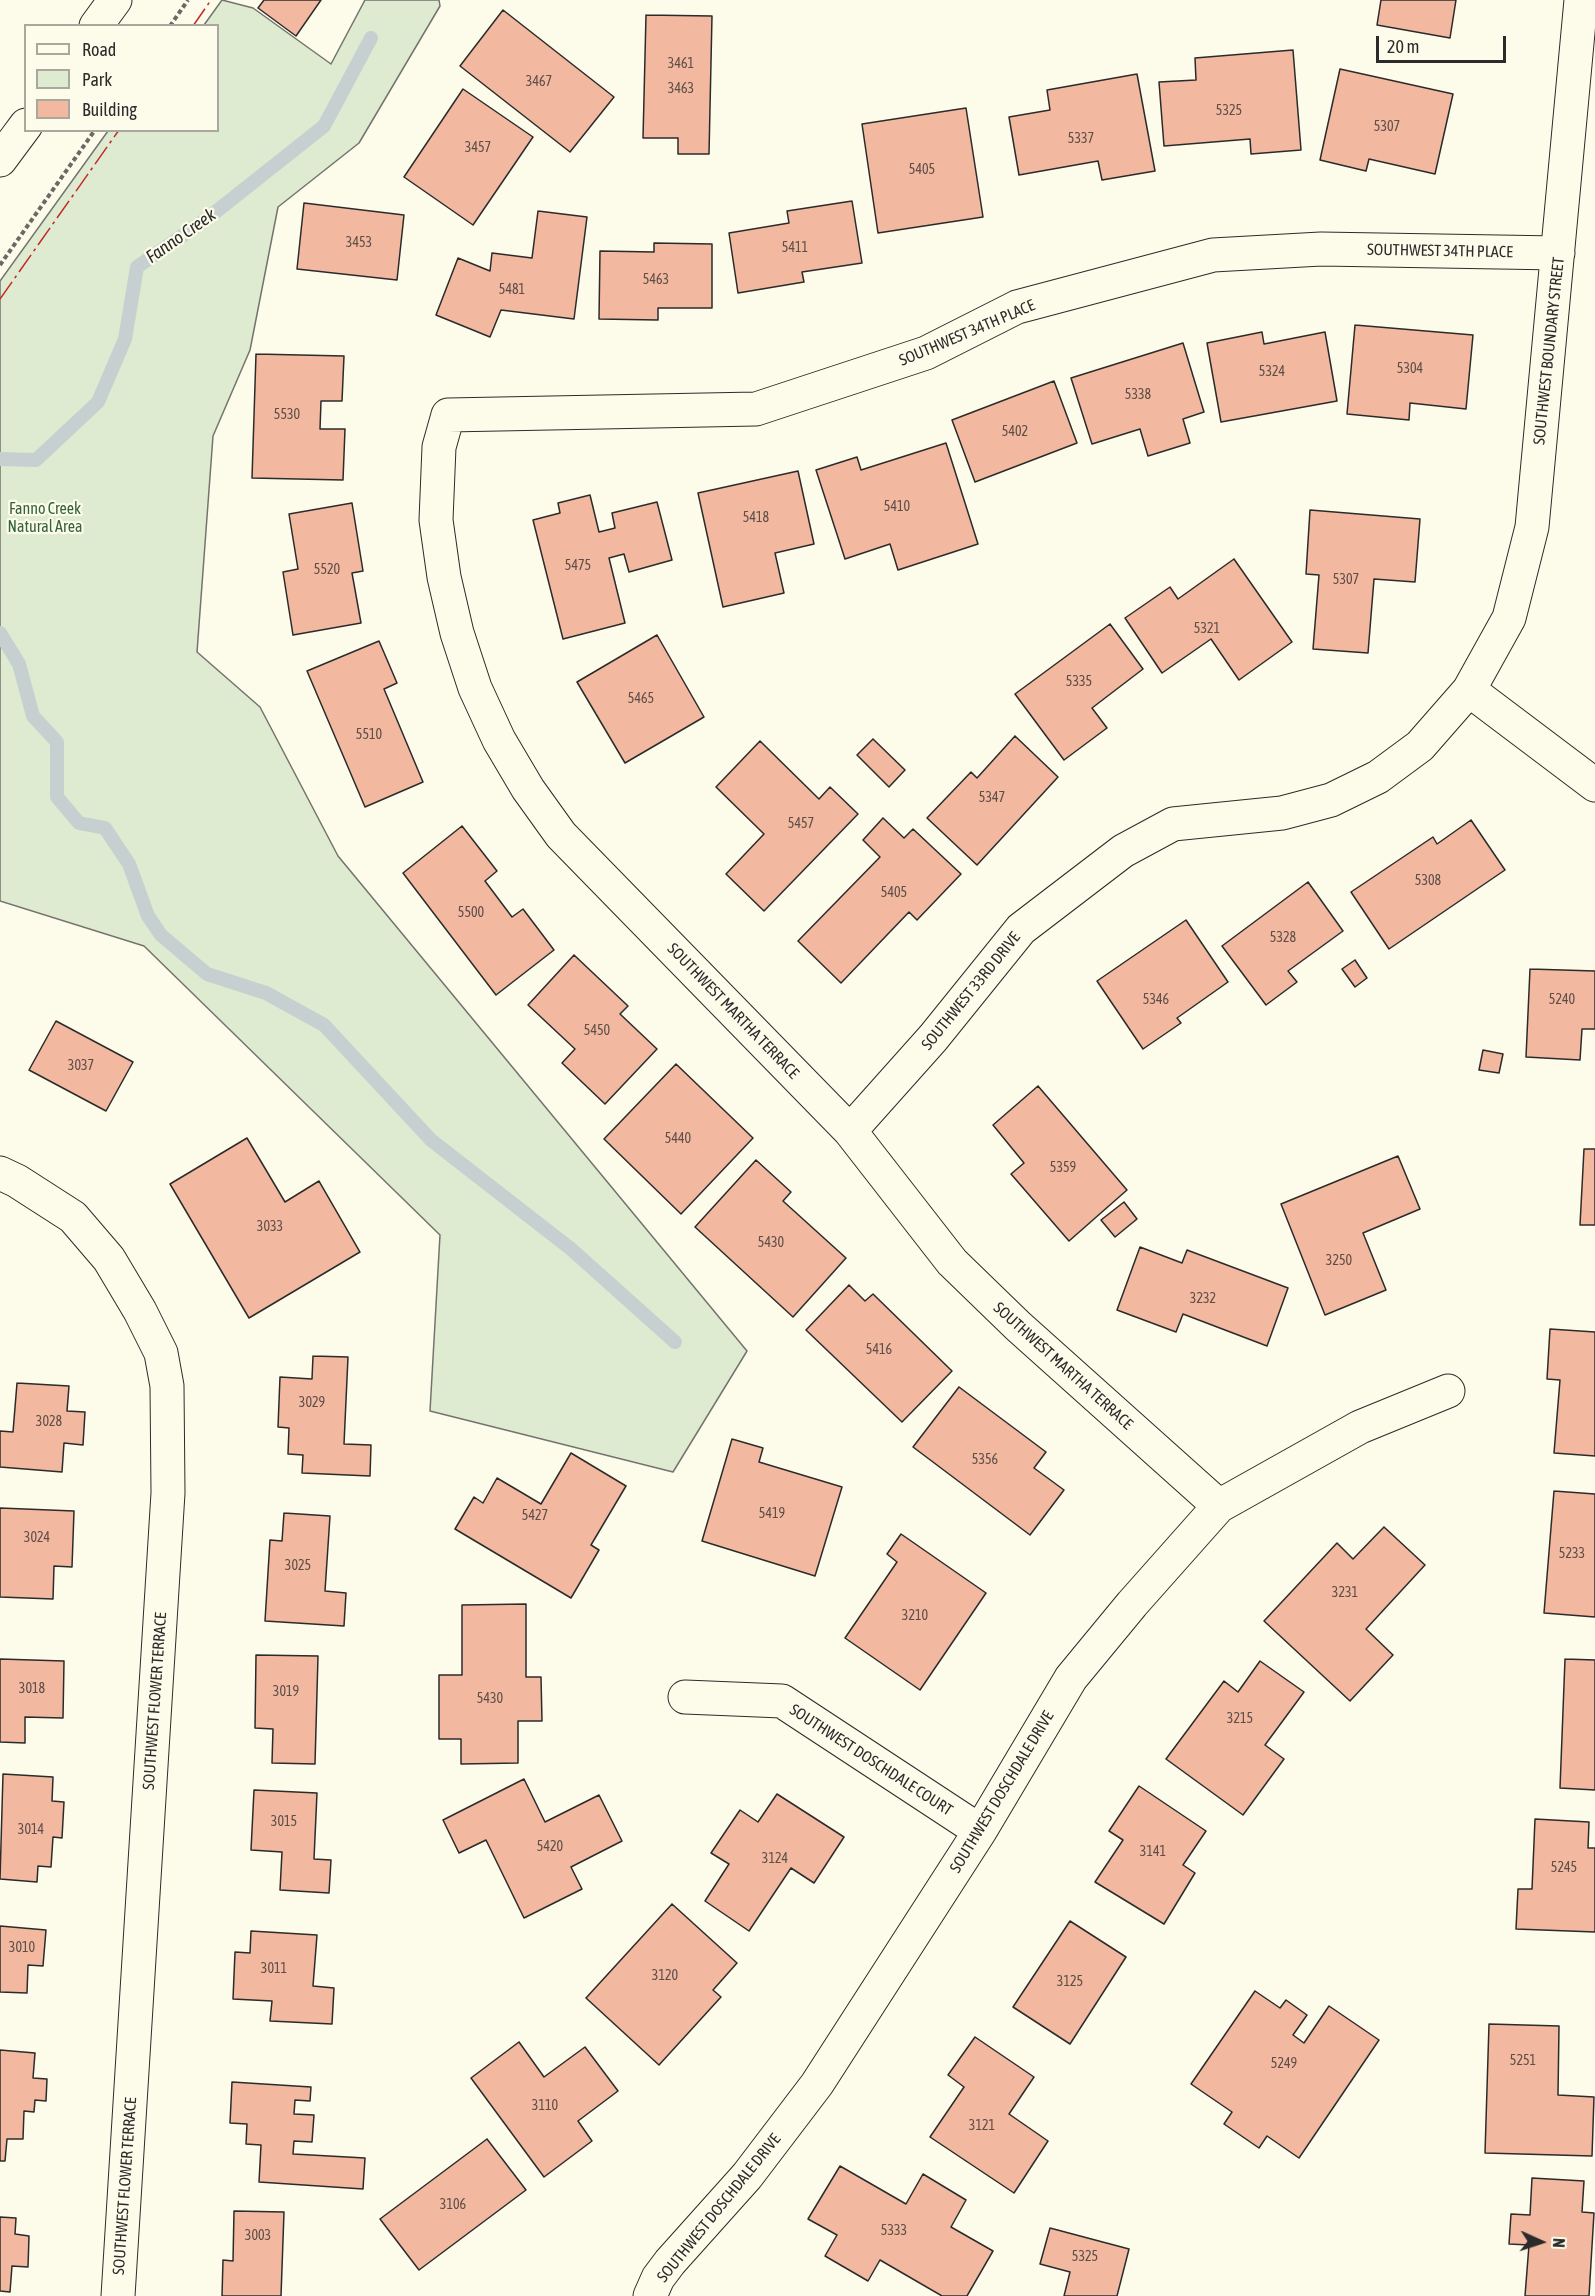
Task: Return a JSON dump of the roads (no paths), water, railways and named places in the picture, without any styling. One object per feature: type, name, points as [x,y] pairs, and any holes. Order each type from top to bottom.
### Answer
[{"type":"street","points":[[97,24],[115,0]]},
{"type":"street","name":"SOUTHWEST BOUNDARY STREET","points":[[1469,690],[1509,618],[1532,527],[1581,0]]},
{"type":"street","points":[[0,160],[24,127]]},
{"type":"street","name":"SOUTHWEST 34TH PLACE","points":[[448,416],[756,409],[926,353],[1017,307],[1213,255],[1321,249],[1558,252]]},
{"type":"street","name":"SOUTHWEST MARTHA TERRACE","points":[[448,416],[439,447],[436,520],[444,577],[457,633],[475,688],[499,740],[528,789],[561,835],[850,1131],[952,1262],[1018,1326],[1219,1506]]},
{"type":"street","points":[[1469,690],[1595,785]]},
{"type":"street","name":"SOUTHWEST 33RD DRIVE","points":[[850,1131],[933,1038],[1020,929],[1123,851],[1173,824],[1282,813],[1331,800],[1378,777],[1420,746],[1469,690]]},
{"type":"street","name":"SOUTHWEST FLOWER TERRACE","points":[[0,1173],[73,1216],[109,1259],[140,1311],[161,1353],[167,1386],[168,1493],[118,2296]]},
{"type":"street","name":"SOUTHWEST DOSCHDALE DRIVE","points":[[650,2296],[658,2278],[670,2262],[747,2176],[817,2084],[980,1832],[1071,1678],[1132,1604],[1219,1506],[1360,1427],[1448,1391]]},
{"type":"street","name":"SOUTHWEST DOSCHDALE COURT","points":[[686,1696],[782,1701],[980,1832]]},
{"type":"waterway","name":"Fanno Creek","points":[[0,459],[36,460],[98,402],[125,339],[137,267],[208,218],[324,126],[371,38]]},
{"type":"waterway","points":[[0,633],[19,664],[33,716],[57,742],[57,797],[79,823],[105,828],[129,864],[148,916],[161,935],[207,974],[266,993],[324,1025],[431,1140],[571,1249],[675,1342]]},
{"type":"park label","name":"Fanno Creek Natural Area","points":[[45,518]]}]
